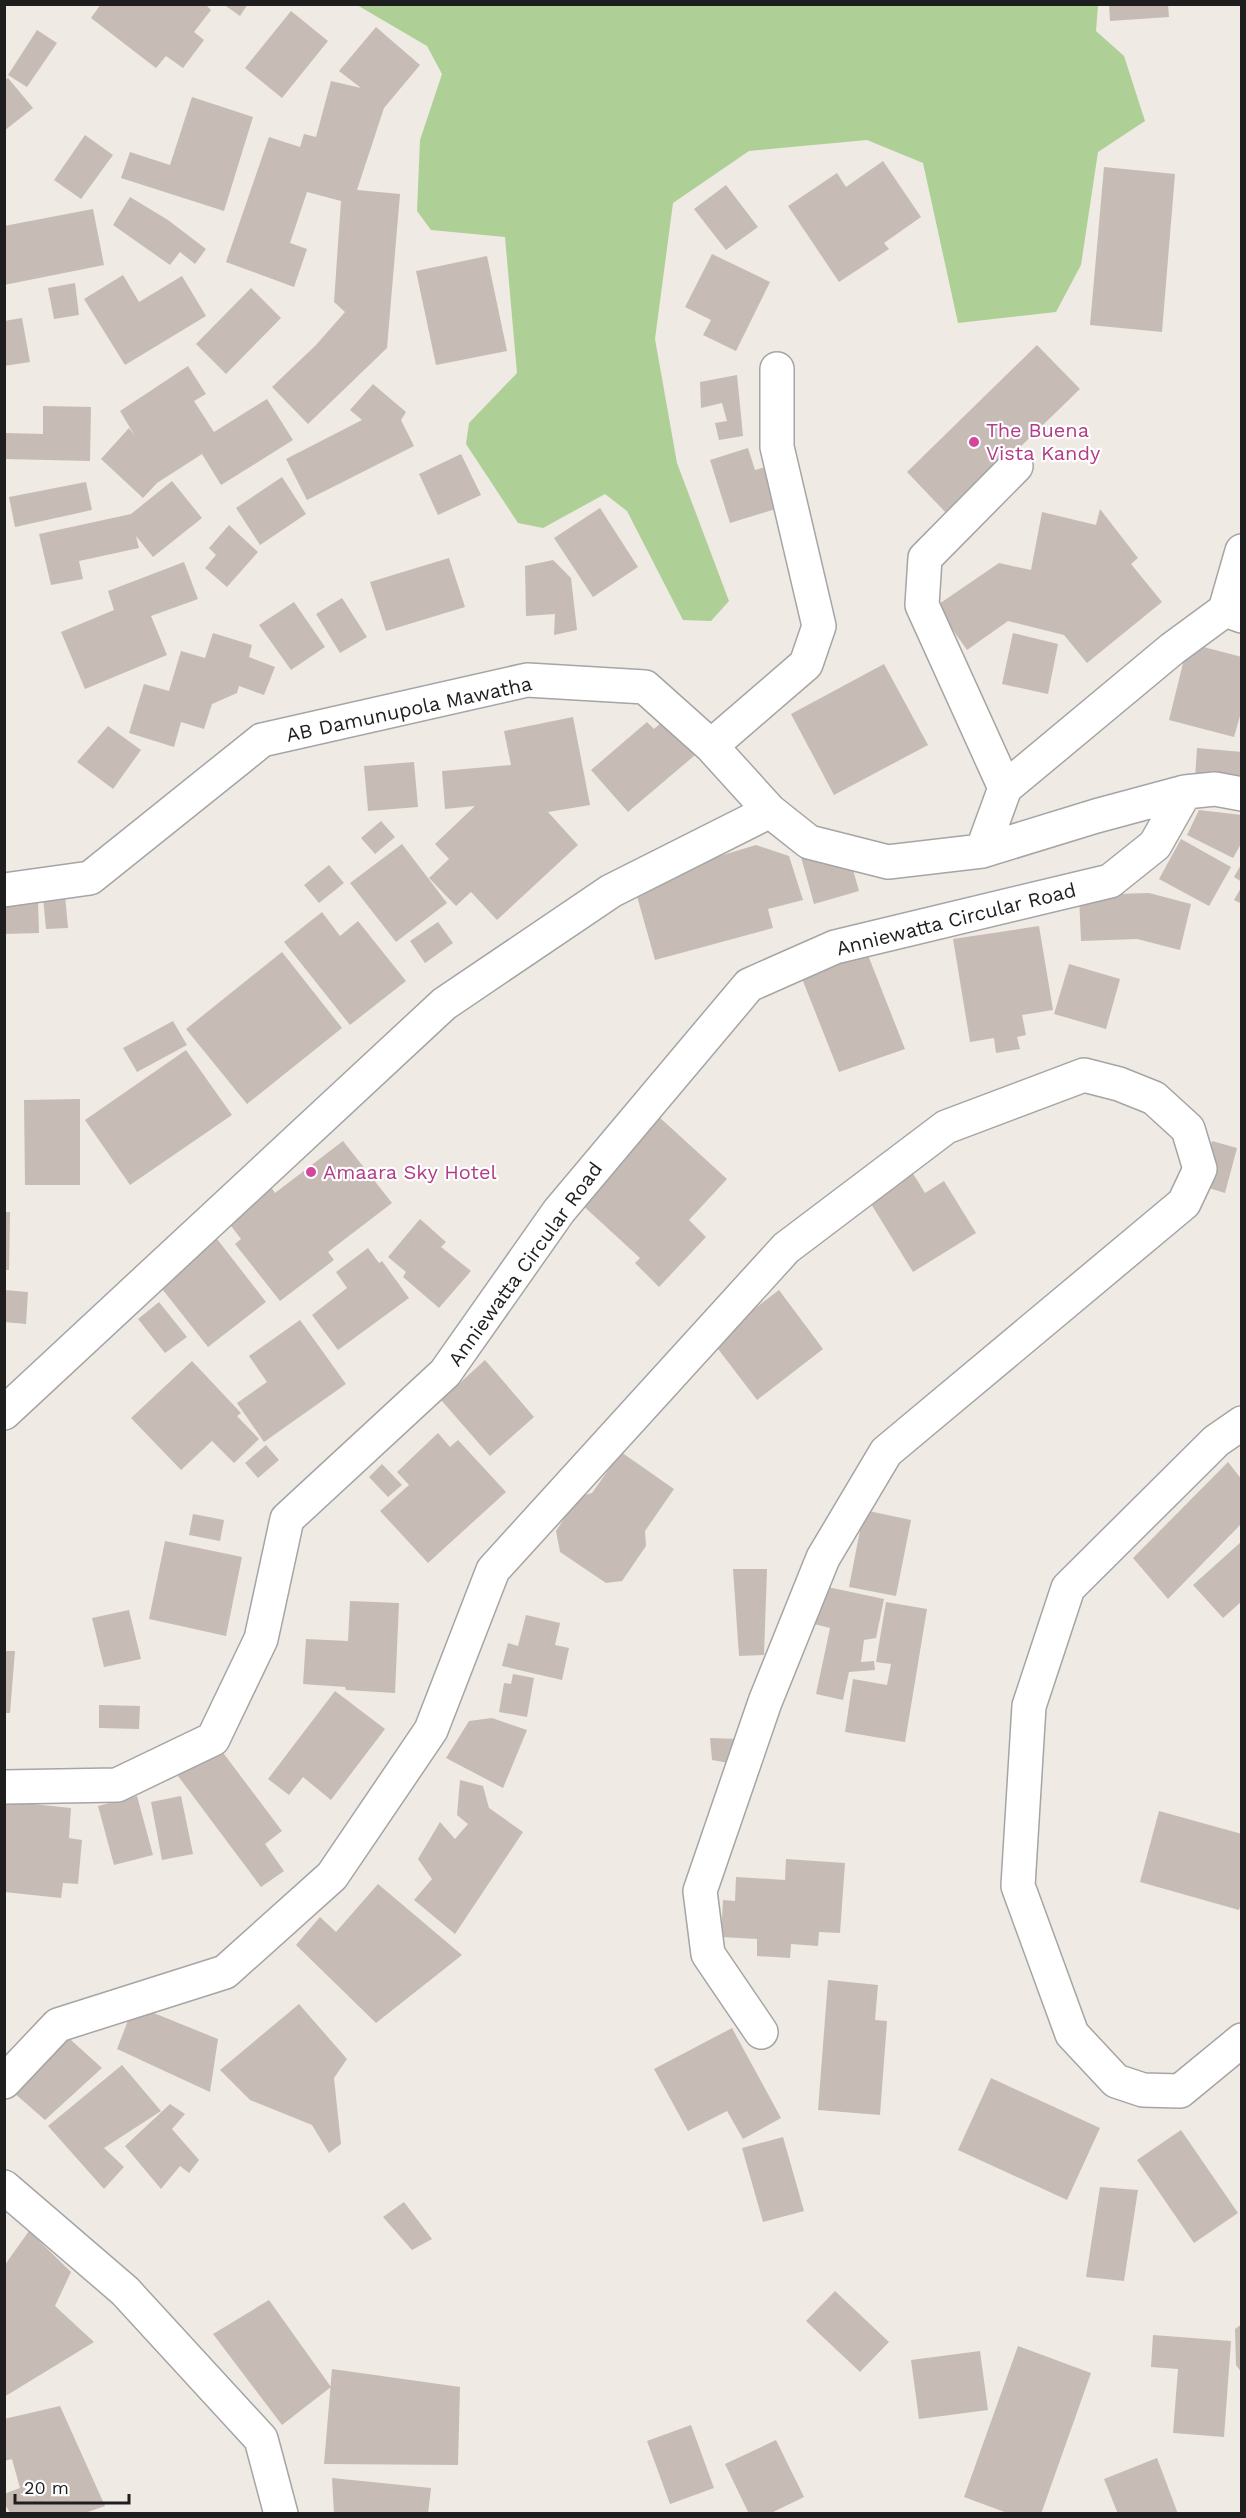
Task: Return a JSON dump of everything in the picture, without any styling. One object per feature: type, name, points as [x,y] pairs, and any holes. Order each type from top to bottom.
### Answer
[{"type":"street","points":[[711,746],[806,664],[819,626],[777,447],[777,369]]},
{"type":"street","points":[[1005,788],[922,605],[925,558],[1016,466]]},
{"type":"street","points":[[982,851],[1005,788],[1172,649],[1233,613],[1242,551]]},
{"type":"street","name":"AB Damunupola Mawatha","points":[[4,890],[90,878],[262,740],[527,680],[645,687],[711,746],[770,811],[809,842],[888,862],[982,851],[1185,792]]},
{"type":"street","points":[[1185,792],[1215,789],[1242,794]]},
{"type":"street","name":"Anniewatta Circular Road","points":[[4,1787],[117,1785],[213,1739],[261,1639],[287,1519],[445,1373],[559,1211],[749,985],[835,947],[1110,882],[1155,845],[1185,792]]},
{"type":"street","points":[[4,1413],[444,1004],[611,891],[770,811]]},
{"type":"street","points":[[4,2082],[58,2025],[225,1972],[332,1876],[431,1730],[493,1570],[786,1248],[946,1126],[1084,1075],[1119,1084],[1154,1098],[1188,1129],[1200,1169],[1184,1203],[886,1452],[823,1558],[765,1702],[700,1891],[708,1954],[761,2032]]},
{"type":"street","points":[[1242,1423],[1216,1441],[1068,1588],[1029,1706],[1018,1886],[1072,2034],[1116,2081],[1143,2090],[1180,2091],[1242,2040]]},
{"type":"street","points":[[4,2187],[125,2291],[261,2439],[281,2514]]},
{"type":"green space","points":[[357,5],[1098,5],[1096,31],[1124,56],[1145,121],[1098,152],[1081,265],[1056,312],[958,323],[923,163],[867,140],[749,151],[673,203],[655,339],[677,463],[729,601],[711,621],[683,620],[627,511],[605,494],[543,528],[518,523],[466,444],[469,423],[517,373],[505,237],[431,230],[417,211],[420,140],[442,74],[427,46]]},
{"type":"building","points":[[101,4],[205,4],[211,10],[194,32],[204,40],[183,68],[166,56],[156,68],[91,18]]},
{"type":"building","points":[[223,4],[248,4],[240,16]]},
{"type":"building","points":[[1109,4],[1168,4],[1169,17],[1110,21]]},
{"type":"building","points":[[291,11],[328,41],[282,98],[245,68]]},
{"type":"building","points":[[376,27],[420,65],[384,108],[357,190],[400,194],[387,348],[308,424],[272,387],[316,345],[345,312],[334,302],[341,201],[307,192],[290,243],[307,249],[294,287],[226,262],[269,137],[300,147],[304,134],[316,137],[331,81],[361,88],[339,71]]},
{"type":"building","points":[[37,30],[57,43],[27,87],[8,75]]},
{"type":"building","points":[[8,78],[33,108],[4,131],[4,81]]},
{"type":"building","points":[[192,97],[253,117],[224,211],[121,178],[130,152],[170,165]]},
{"type":"building","points":[[85,135],[113,155],[81,199],[54,180]]},
{"type":"building","points":[[883,161],[921,217],[884,243],[889,249],[839,282],[788,206],[837,173],[846,187]]},
{"type":"building","points":[[1104,167],[1175,174],[1162,332],[1090,325]]},
{"type":"building","points":[[726,185],[758,227],[726,250],[694,209]]},
{"type":"building","points":[[130,197],[168,220],[206,249],[195,264],[180,252],[170,265],[113,225]]},
{"type":"building","points":[[93,209],[104,265],[4,285],[4,226]]},
{"type":"building","points":[[712,254],[770,282],[736,351],[703,335],[711,320],[685,307]]},
{"type":"building","points":[[487,256],[507,351],[436,365],[416,271]]},
{"type":"building","points":[[123,275],[139,302],[182,276],[206,316],[125,365],[84,299]]},
{"type":"building","points":[[75,283],[79,315],[54,319],[48,288]]},
{"type":"building","points":[[251,288],[281,318],[226,374],[196,344]]},
{"type":"building","points":[[22,318],[30,362],[4,366],[4,321]]},
{"type":"building","points":[[1037,345],[1080,389],[949,516],[907,472]]},
{"type":"building","points":[[188,366],[206,394],[194,401],[214,432],[267,399],[293,440],[221,485],[202,454],[157,483],[143,498],[101,459],[129,428],[135,436],[120,411]]},
{"type":"building","points":[[737,375],[743,436],[719,440],[715,423],[727,421],[722,403],[701,408],[700,382]]},
{"type":"building","points":[[373,384],[406,412],[401,420],[414,446],[307,500],[286,459],[362,420],[350,410]]},
{"type":"building","points":[[43,406],[91,407],[90,461],[4,459],[5,433],[43,434]]},
{"type":"building","points":[[748,448],[755,470],[769,466],[782,507],[730,523],[710,460]]},
{"type":"building","points":[[461,454],[481,495],[438,515],[419,474]]},
{"type":"building","points":[[282,477],[306,514],[260,545],[236,508]]},
{"type":"building","points":[[172,481],[202,518],[153,557],[136,536],[139,548],[79,561],[83,579],[51,585],[39,534],[131,514]]},
{"type":"building","points":[[86,482],[92,510],[15,527],[9,497]]},
{"type":"building","points":[[600,508],[638,567],[593,597],[554,538]]},
{"type":"building","points":[[1100,509],[1138,558],[1131,564],[1162,602],[1087,663],[1064,635],[1008,621],[967,650],[936,606],[999,563],[1031,570],[1042,512],[1096,525]]},
{"type":"building","points":[[229,525],[258,552],[227,587],[205,568],[216,555],[209,548]]},
{"type":"building","points":[[449,558],[465,607],[386,631],[370,582]]},
{"type":"building","points":[[553,560],[571,578],[577,630],[554,635],[555,614],[526,616],[525,566]]},
{"type":"building","points":[[184,562],[198,599],[151,616],[167,655],[85,689],[61,632],[114,610],[108,591]]},
{"type":"building","points":[[342,598],[367,637],[340,653],[316,614]]},
{"type":"building","points":[[294,602],[325,647],[291,670],[259,625]]},
{"type":"building","points":[[213,633],[252,645],[249,657],[275,667],[264,695],[239,686],[237,693],[212,704],[204,729],[181,722],[174,747],[129,733],[144,684],[169,691],[181,651],[205,658]]},
{"type":"building","points":[[1013,633],[1058,644],[1048,694],[1002,684]]},
{"type":"building","points":[[1188,643],[1242,657],[1242,709],[1234,737],[1169,720]]},
{"type":"building","points":[[884,664],[928,745],[834,795],[791,714]]},
{"type":"building","points":[[670,715],[701,750],[628,812],[591,770],[647,722],[654,729]]},
{"type":"building","points":[[573,717],[590,805],[548,812],[578,845],[497,920],[471,892],[456,906],[429,878],[449,859],[435,844],[475,806],[445,809],[442,771],[511,765],[504,731]]},
{"type":"building","points":[[108,726],[141,750],[113,789],[77,762]]},
{"type":"building","points":[[1197,748],[1242,752],[1242,783],[1195,779]]},
{"type":"building","points":[[414,762],[418,807],[368,811],[364,766]]},
{"type":"building","points":[[1199,810],[1242,815],[1242,842],[1233,858],[1187,835]]},
{"type":"building","points":[[381,821],[395,837],[375,854],[361,838]]},
{"type":"building","points":[[1181,839],[1231,867],[1209,906],[1159,879]]},
{"type":"building","points":[[402,844],[447,903],[396,942],[350,883]]},
{"type":"building","points":[[756,845],[789,856],[803,900],[768,909],[773,928],[655,960],[633,882]]},
{"type":"building","points":[[801,857],[852,866],[859,891],[814,904]]},
{"type":"building","points":[[1242,863],[1242,882],[1234,877]]},
{"type":"building","points":[[329,865],[344,883],[319,903],[304,885]]},
{"type":"building","points":[[1242,886],[1242,904],[1234,900]]},
{"type":"building","points":[[1149,893],[1191,904],[1180,950],[1137,939],[1081,941],[1079,895]]},
{"type":"building","points":[[65,895],[68,928],[46,929],[43,897]]},
{"type":"building","points":[[38,902],[39,933],[4,934],[4,904]]},
{"type":"building","points":[[322,912],[340,936],[358,921],[406,981],[350,1025],[284,942]]},
{"type":"building","points":[[438,922],[453,943],[425,963],[410,941]]},
{"type":"building","points":[[1039,926],[1053,1010],[1022,1015],[1026,1035],[1017,1037],[1020,1049],[996,1053],[994,1038],[970,1042],[953,939]]},
{"type":"building","points":[[864,945],[905,1049],[839,1072],[799,971]]},
{"type":"building","points":[[282,952],[342,1028],[247,1104],[186,1029]]},
{"type":"building","points":[[1069,964],[1120,979],[1106,1029],[1054,1014]]},
{"type":"building","points":[[173,1021],[187,1045],[137,1072],[123,1048]]},
{"type":"building","points":[[186,1050],[232,1115],[130,1185],[85,1120]]},
{"type":"building","points":[[80,1099],[80,1185],[25,1185],[24,1100]]},
{"type":"building","points":[[658,1116],[727,1179],[689,1220],[706,1237],[659,1287],[635,1263],[640,1258],[578,1201]]},
{"type":"building","points":[[343,1141],[392,1203],[328,1252],[334,1260],[280,1301],[235,1244],[241,1239],[225,1218],[269,1184],[275,1193]]},
{"type":"building","points":[[1212,1141],[1237,1148],[1225,1193],[1199,1185]]},
{"type":"building","points":[[912,1172],[925,1193],[944,1181],[976,1233],[913,1272],[868,1199]]},
{"type":"building","points":[[4,1212],[10,1212],[9,1270],[4,1270]]},
{"type":"building","points":[[420,1219],[446,1242],[441,1247],[471,1271],[439,1308],[403,1277],[406,1272],[388,1257]]},
{"type":"building","points":[[217,1239],[266,1302],[208,1347],[159,1285]]},
{"type":"building","points":[[368,1248],[379,1263],[382,1261],[409,1298],[338,1350],[312,1315],[347,1288],[336,1272]]},
{"type":"building","points":[[4,1290],[28,1292],[26,1324],[4,1322]]},
{"type":"building","points":[[779,1290],[823,1349],[757,1400],[712,1341]]},
{"type":"building","points":[[159,1302],[187,1337],[165,1353],[138,1319]]},
{"type":"building","points":[[300,1320],[346,1384],[264,1442],[237,1403],[267,1382],[249,1356]]},
{"type":"building","points":[[485,1360],[534,1417],[490,1456],[441,1400]]},
{"type":"building","points":[[192,1361],[241,1413],[237,1416],[259,1439],[234,1463],[212,1441],[181,1470],[131,1418]]},
{"type":"building","points":[[438,1433],[450,1447],[458,1440],[506,1492],[428,1563],[380,1511],[409,1485],[397,1472]]},
{"type":"building","points":[[266,1445],[279,1460],[258,1478],[245,1463]]},
{"type":"building","points":[[621,1452],[674,1489],[645,1531],[646,1546],[622,1581],[606,1583],[560,1552],[556,1531],[578,1497],[592,1493]]},
{"type":"building","points":[[1228,1462],[1242,1480],[1242,1523],[1168,1599],[1133,1558]]},
{"type":"building","points":[[382,1464],[402,1485],[388,1497],[369,1477]]},
{"type":"building","points":[[864,1510],[911,1520],[896,1596],[849,1587]]},
{"type":"building","points":[[193,1514],[224,1520],[220,1541],[189,1535]]},
{"type":"building","points":[[165,1541],[242,1557],[226,1636],[149,1619]]},
{"type":"building","points":[[1242,1541],[1242,1601],[1223,1618],[1193,1585]]},
{"type":"building","points":[[733,1569],[767,1569],[764,1655],[739,1656]]},
{"type":"building","points":[[818,1585],[884,1599],[876,1638],[864,1640],[861,1662],[874,1661],[875,1670],[849,1672],[843,1700],[816,1694],[830,1628],[810,1623]]},
{"type":"building","points":[[350,1601],[399,1603],[395,1693],[303,1684],[306,1639],[348,1641]]},
{"type":"building","points":[[886,1602],[927,1609],[905,1742],[845,1732],[853,1679],[887,1685],[891,1664],[876,1662]]},
{"type":"building","points":[[129,1610],[141,1659],[104,1667],[92,1618]]},
{"type":"building","points":[[526,1615],[560,1623],[555,1645],[569,1648],[562,1680],[502,1666],[508,1643],[518,1646]]},
{"type":"building","points":[[4,1651],[15,1651],[10,1713],[4,1713]]},
{"type":"building","points":[[513,1674],[534,1678],[527,1717],[499,1712],[504,1683],[511,1684]]},
{"type":"building","points":[[335,1691],[385,1729],[331,1800],[303,1777],[289,1795],[268,1779]]},
{"type":"building","points":[[99,1705],[140,1706],[139,1729],[99,1728]]},
{"type":"building","points":[[492,1718],[527,1730],[503,1788],[446,1758],[469,1721]]},
{"type":"building","points":[[710,1738],[739,1739],[740,1765],[712,1760]]},
{"type":"building","points":[[218,1746],[282,1831],[265,1844],[284,1871],[261,1887],[178,1776]]},
{"type":"building","points":[[460,1780],[483,1786],[489,1808],[523,1832],[455,1934],[414,1900],[432,1879],[418,1859],[440,1822],[455,1839],[468,1824],[457,1815]]},
{"type":"building","points":[[137,1796],[153,1855],[114,1865],[98,1806]]},
{"type":"building","points":[[181,1796],[193,1854],[162,1860],[151,1802]]},
{"type":"building","points":[[4,1801],[71,1808],[69,1838],[82,1840],[78,1884],[63,1883],[61,1898],[4,1892]]},
{"type":"building","points":[[1159,1811],[1242,1834],[1242,1899],[1239,1910],[1140,1882]]},
{"type":"building","points":[[786,1859],[845,1863],[840,1933],[819,1932],[818,1946],[791,1944],[790,1958],[757,1956],[757,1939],[721,1937],[723,1900],[735,1901],[736,1877],[785,1880]]},
{"type":"building","points":[[378,1884],[462,1955],[376,2023],[296,1945],[320,1917],[336,1932]]},
{"type":"building","points":[[828,1980],[878,1985],[875,2020],[887,2021],[880,2115],[818,2110]]},
{"type":"building","points":[[299,2004],[347,2059],[334,2078],[341,2144],[329,2153],[312,2125],[250,2100],[220,2070]]},
{"type":"building","points":[[134,2005],[218,2039],[210,2092],[117,2049]]},
{"type":"building","points":[[732,2028],[781,2118],[743,2139],[727,2111],[688,2131],[654,2069]]},
{"type":"building","points":[[61,2031],[102,2068],[45,2120],[5,2085]]},
{"type":"building","points":[[122,2065],[161,2111],[104,2148],[124,2167],[104,2189],[48,2126]]},
{"type":"building","points":[[991,2078],[1100,2128],[1067,2200],[958,2150]]},
{"type":"building","points":[[170,2104],[185,2114],[172,2129],[199,2160],[189,2173],[180,2166],[161,2189],[125,2146]]},
{"type":"building","points":[[1181,2130],[1238,2213],[1194,2243],[1137,2160]]},
{"type":"building","points":[[783,2137],[804,2211],[763,2222],[742,2148]]},
{"type":"building","points":[[1100,2187],[1138,2190],[1124,2281],[1086,2277]]},
{"type":"building","points":[[404,2202],[432,2239],[412,2250],[383,2217]]},
{"type":"building","points":[[29,2231],[71,2272],[55,2306],[94,2342],[4,2397],[4,2266]]},
{"type":"building","points":[[835,2291],[889,2342],[860,2372],[806,2321]]},
{"type":"building","points":[[269,2300],[331,2387],[282,2425],[213,2334]]},
{"type":"building","points":[[1242,2324],[1242,2373],[1236,2365],[1235,2329]]},
{"type":"building","points":[[1153,2335],[1231,2341],[1224,2437],[1173,2433],[1178,2369],[1151,2367]]},
{"type":"building","points":[[1018,2346],[1091,2373],[1041,2514],[1010,2514],[964,2497]]},
{"type":"building","points":[[980,2351],[988,2410],[919,2419],[911,2360]]},
{"type":"building","points":[[332,2369],[460,2387],[458,2465],[324,2464]]},
{"type":"building","points":[[60,2406],[105,2506],[82,2514],[11,2514],[4,2503],[4,2494],[20,2488],[12,2459],[4,2461],[4,2419]]},
{"type":"building","points":[[691,2425],[714,2488],[670,2504],[647,2441]]},
{"type":"building","points":[[776,2440],[804,2497],[769,2514],[749,2514],[725,2464]]},
{"type":"building","points":[[1157,2458],[1178,2514],[1118,2514],[1104,2479]]},
{"type":"building","points":[[332,2478],[431,2488],[428,2514],[334,2514]]},
{"type":"place","name":"The Buena Vista Kandy","points":[[974,442]]},
{"type":"place","name":"Amaara Sky Hotel","points":[[311,1172]]}]
